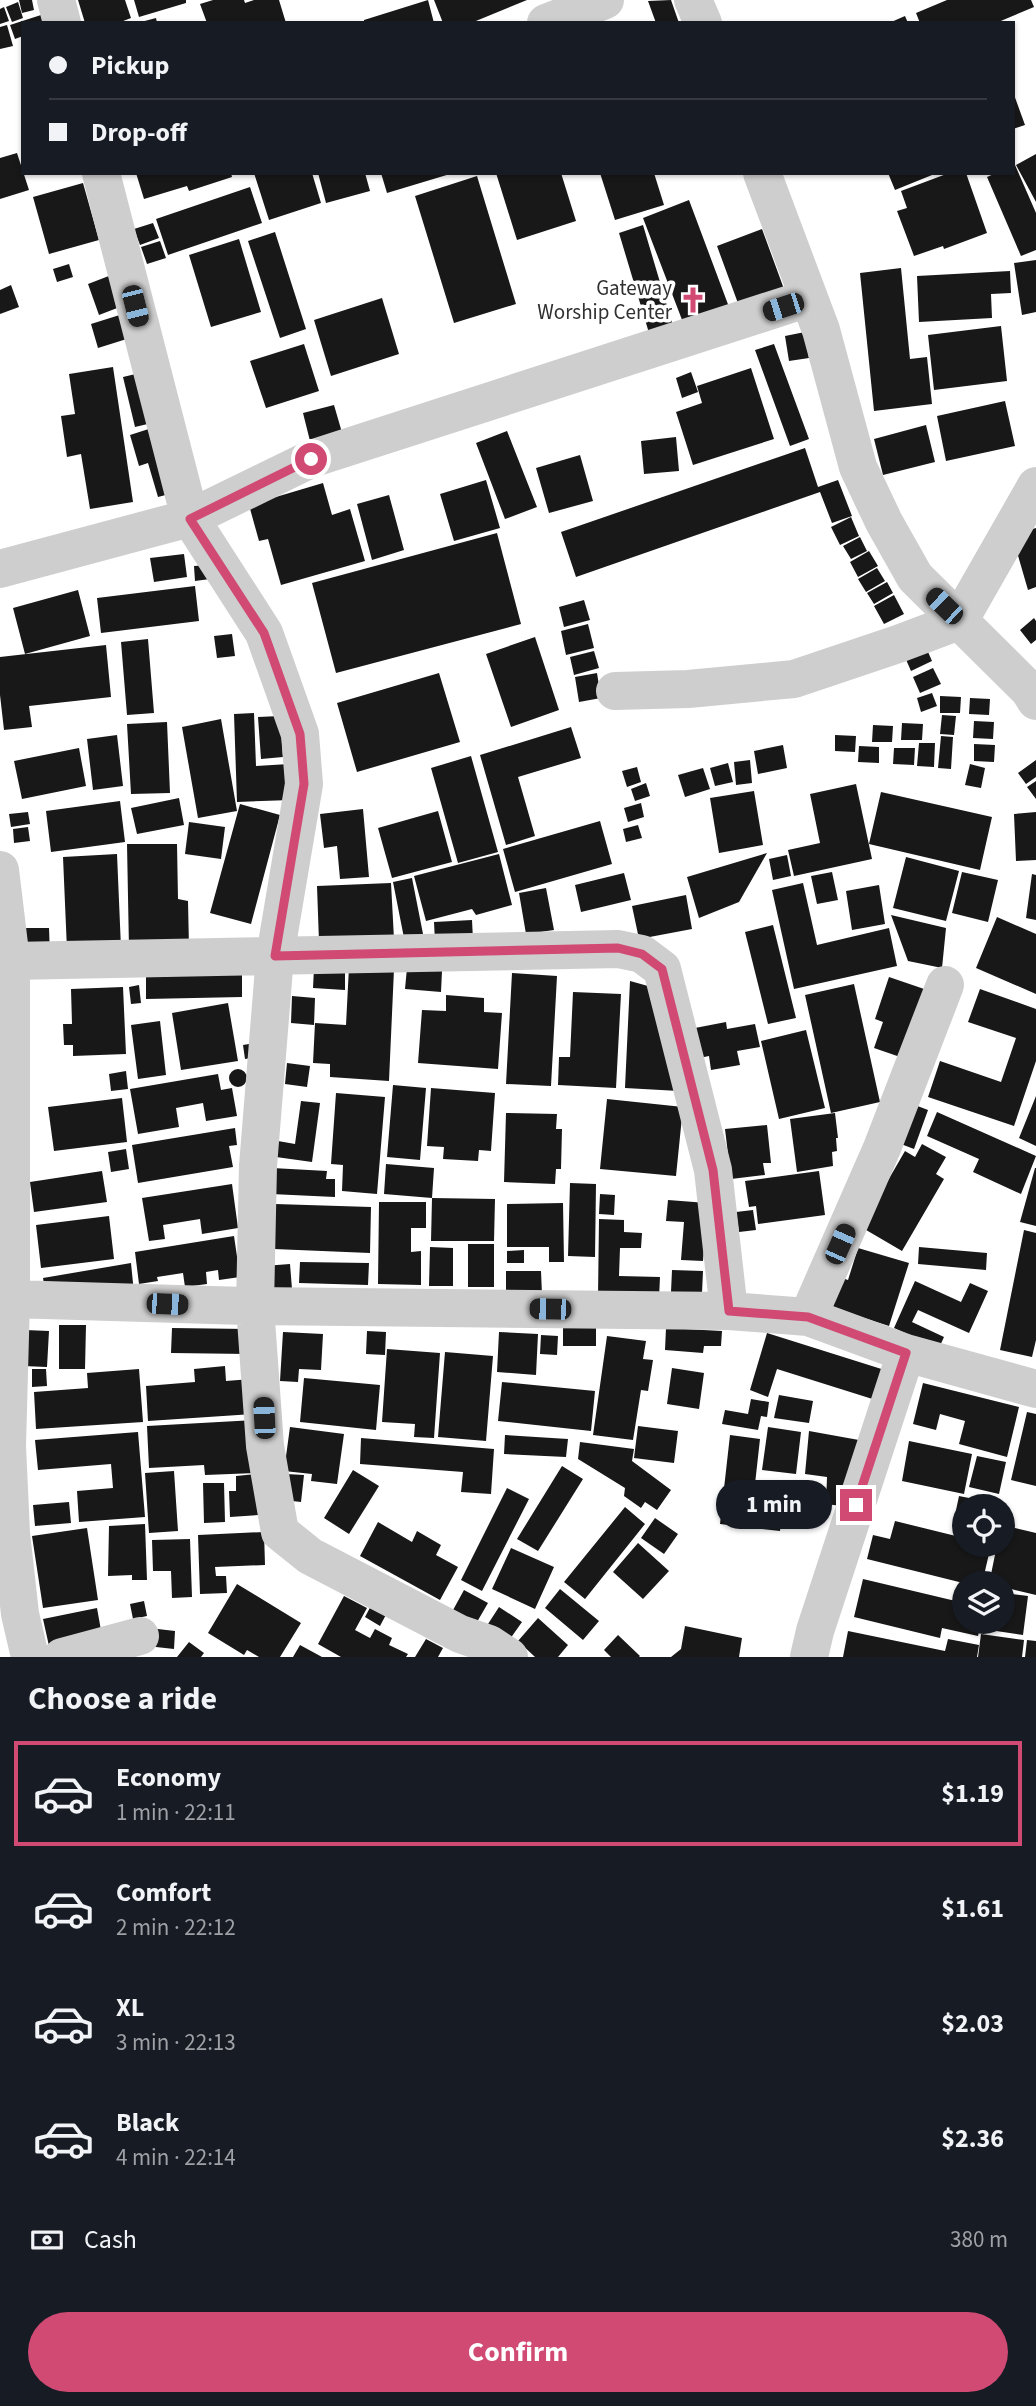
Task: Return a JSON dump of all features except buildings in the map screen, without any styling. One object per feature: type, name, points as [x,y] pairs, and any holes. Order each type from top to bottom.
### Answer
[{"type":"street","points":[[56,0],[61,21]]},
{"type":"street","points":[[551,21],[605,0]]},
{"type":"street","points":[[693,0],[702,21]]},
{"type":"street","points":[[102,175],[190,519],[264,633],[300,734],[304,784],[275,956],[258,1166],[255,1306],[265,1446],[280,1532],[310,1556],[460,1634],[489,1644],[509,1657]]},
{"type":"street","points":[[763,175],[821,330],[858,467],[884,522],[915,577],[1029,690],[1036,701]]},
{"type":"street","points":[[0,569],[190,519],[311,459],[809,298]]},
{"type":"street","points":[[615,691],[688,689],[794,679],[959,621],[1036,486]]},
{"type":"street","points":[[0,870],[12,961],[6,1298],[7,1446],[11,1533],[20,1614],[30,1657]]},
{"type":"street","points":[[12,961],[618,948],[642,954],[662,969],[713,1170],[729,1311]]},
{"type":"street","points":[[808,1317],[882,1148],[945,985]]},
{"type":"street","points":[[6,1298],[255,1306],[729,1311],[808,1317],[906,1353],[1036,1389]]},
{"type":"street","points":[[809,1657],[815,1631],[906,1353]]},
{"type":"street","points":[[62,1657],[141,1636]]},
{"type":"place","name":"Gateway Worship Center","points":[[693,300]]},
{"type":"route","points":[[311,459],[190,519],[264,633],[300,734],[304,784],[275,956],[618,948],[642,954],[662,969],[713,1170],[729,1311],[808,1317],[906,1353],[856,1505]]}]
